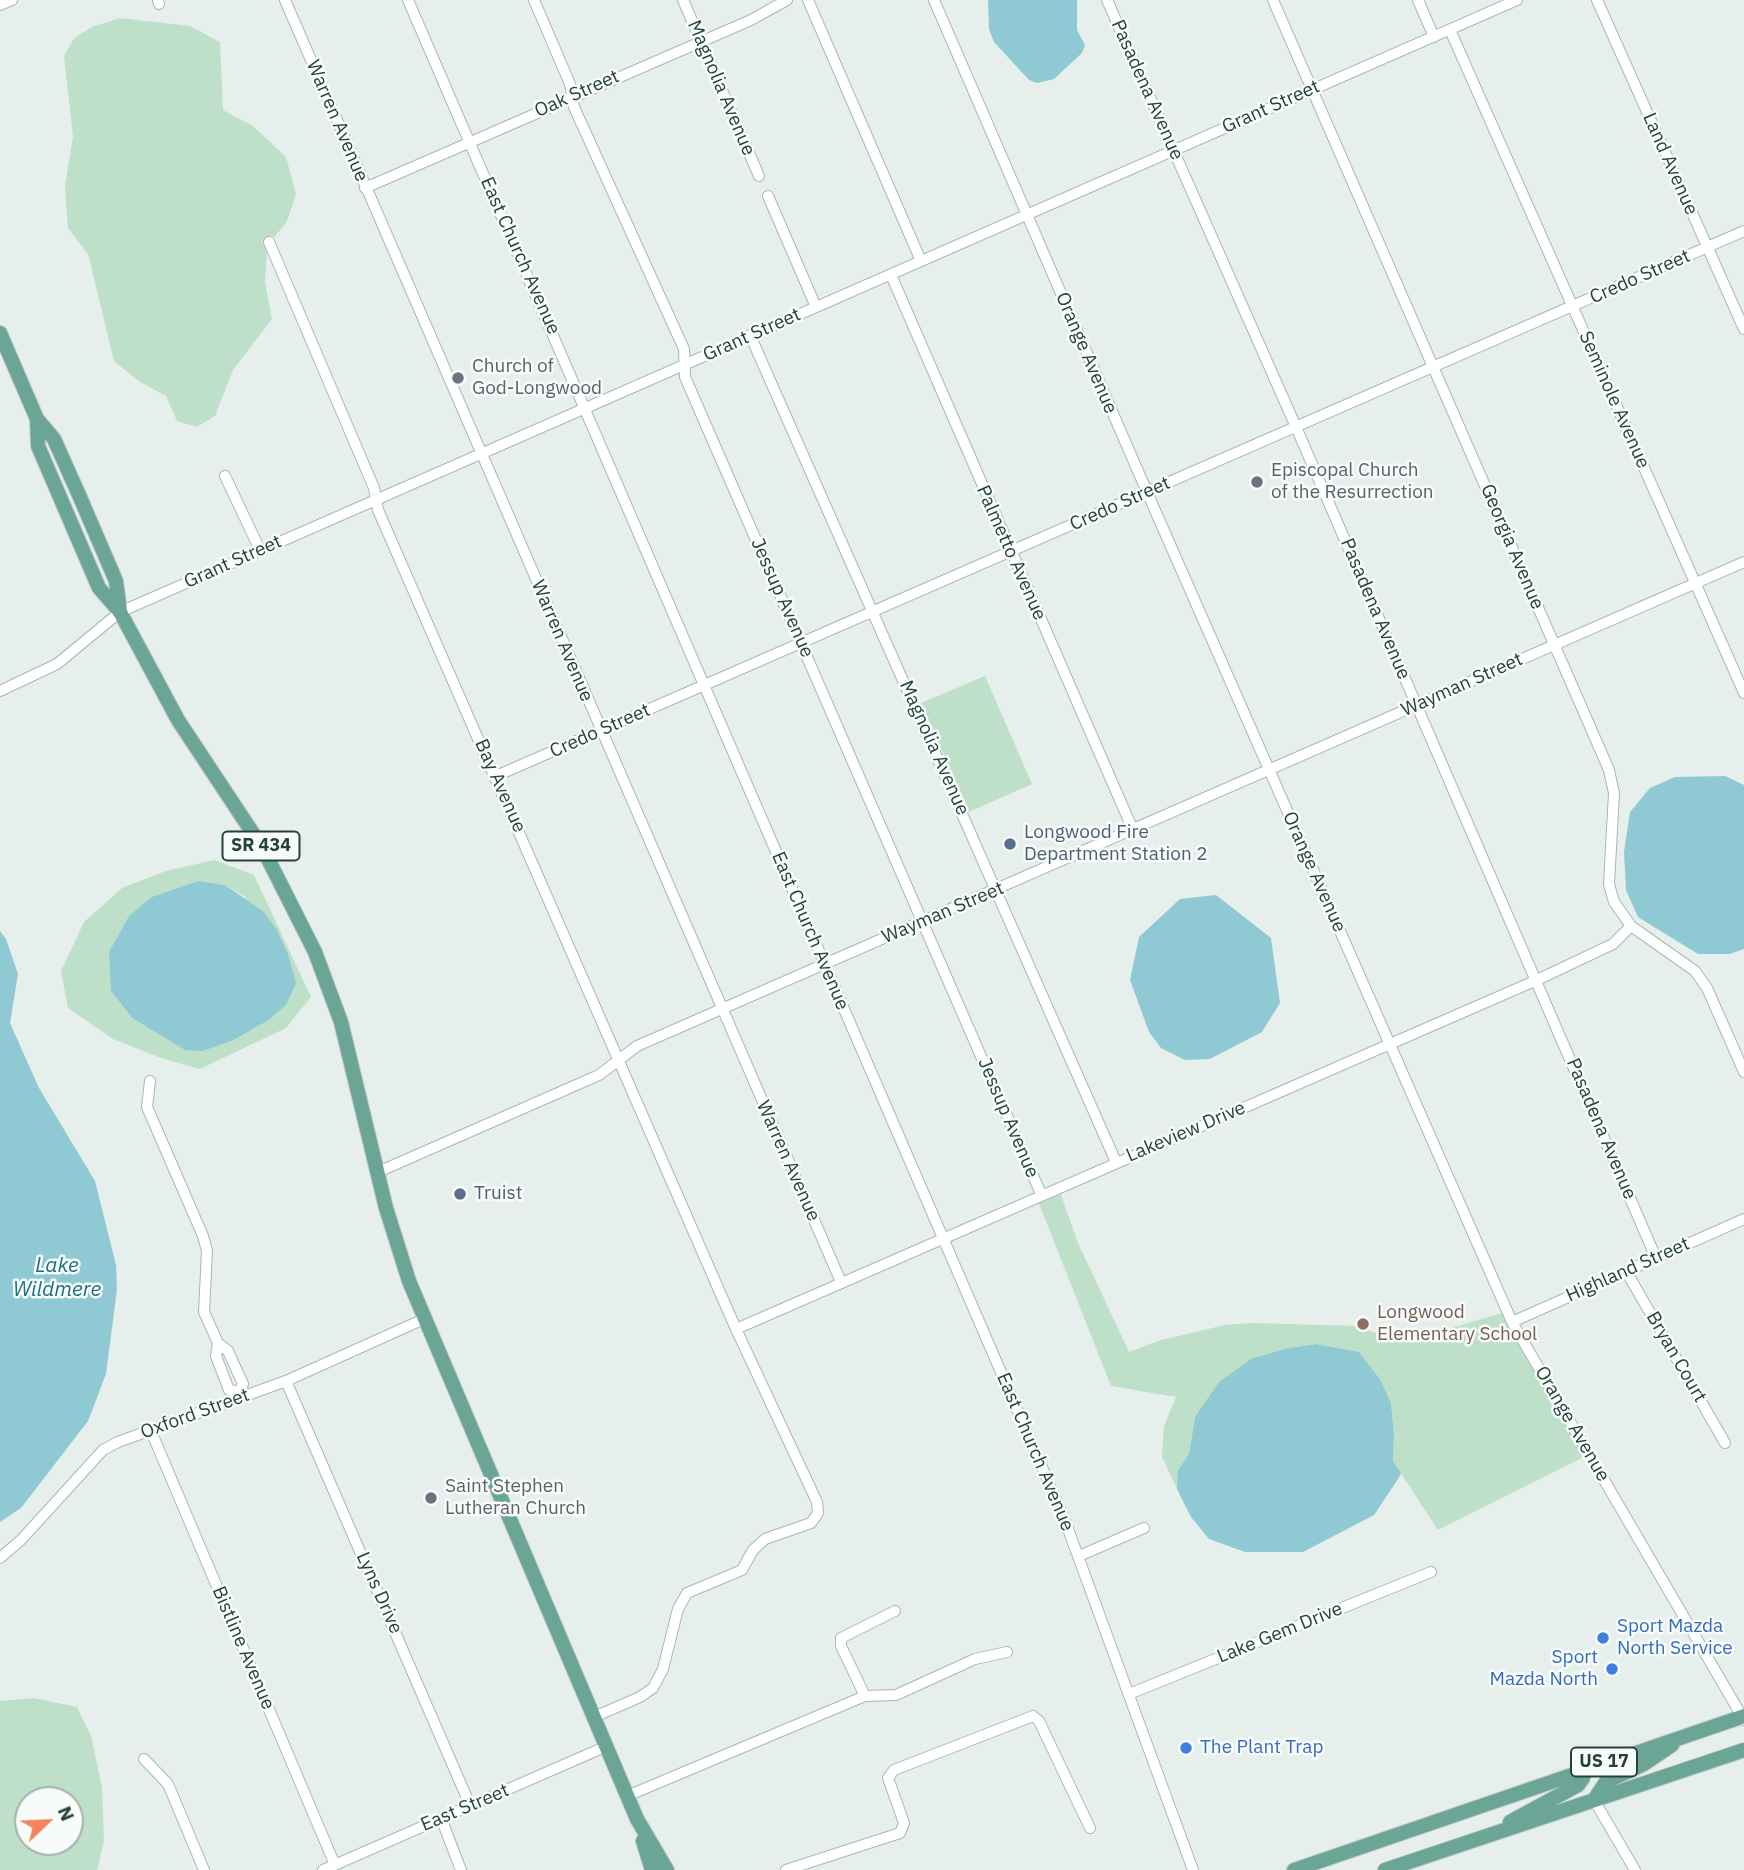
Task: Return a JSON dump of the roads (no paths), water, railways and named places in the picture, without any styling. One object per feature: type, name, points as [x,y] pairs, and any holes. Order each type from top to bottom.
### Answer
[{"type":"main road","name":"SR 434","points":[[0,333],[37,419],[54,439],[98,539],[116,581],[120,612],[157,684],[262,847],[299,918],[341,1022],[397,1245],[424,1319],[637,1819],[667,1870]]},
{"type":"main road","name":"US 17","points":[[1294,1870],[1583,1769],[1743,1718]]},
{"type":"main road","points":[[1594,1800],[1606,1782],[1644,1764],[1685,1736]]},
{"type":"main road","name":"US 17","points":[[1385,1870],[1744,1750]]},
{"type":"main road","points":[[1488,1835],[1578,1785],[1583,1778],[1583,1769]]},
{"type":"main road","name":"SR 434","points":[[637,1819],[652,1870]]},
{"type":"street","points":[[0,5],[12,0]]},
{"type":"street","name":"Warren Avenue","points":[[285,0],[841,1282]]},
{"type":"street","name":"East Church Avenue","points":[[408,0],[1079,1556],[1193,1870]]},
{"type":"street","name":"Jessup Avenue","points":[[534,0],[574,107],[684,349],[685,377],[1041,1194]]},
{"type":"street","name":"Magnolia Avenue","points":[[683,0],[759,176]]},
{"type":"street","name":"Oak Street","points":[[365,188],[701,41],[787,0]]},
{"type":"street","points":[[808,0],[921,261]]},
{"type":"street","name":"Orange Avenue","points":[[934,0],[1512,1322],[1743,1718]]},
{"type":"street","name":"Pasadena Avenue","points":[[1107,0],[1296,427],[1656,1258]]},
{"type":"street","name":"Georgia Avenue","points":[[1273,0],[1609,770],[1615,793],[1609,884],[1619,911],[1631,926],[1695,971],[1707,988],[1744,1072]]},
{"type":"street","points":[[1418,0],[1434,37]]},
{"type":"street","name":"Grant Street","points":[[0,691],[57,664],[120,612],[1517,0]]},
{"type":"street","name":"Land Avenue","points":[[1597,0],[1744,329]]},
{"type":"street","name":"Seminole Avenue","points":[[1450,30],[1744,694]]},
{"type":"street","points":[[768,196],[816,307]]},
{"type":"street","name":"Credo Street","points":[[496,776],[1744,232]]},
{"type":"street","name":"Bay Avenue","points":[[269,242],[377,500],[378,510],[736,1329],[817,1502],[818,1513],[811,1523],[765,1539],[754,1550],[742,1570],[687,1593],[678,1609],[663,1669],[653,1688],[640,1697],[594,1717]]},
{"type":"street","name":"Palmetto Avenue","points":[[891,275],[1133,830]]},
{"type":"street","name":"Magnolia Avenue","points":[[750,335],[1116,1162]]},
{"type":"street","points":[[225,476],[260,550]]},
{"type":"street","name":"Wayman Street","points":[[377,1172],[598,1075],[637,1045],[1744,562]]},
{"type":"street","name":"Lakeview Drive","points":[[736,1329],[1537,980],[1613,944],[1631,926]]},
{"type":"street","points":[[150,1081],[147,1107],[207,1251],[204,1312],[218,1343],[228,1351],[243,1384],[240,1395]]},
{"type":"street","name":"Highland Street","points":[[1512,1322],[1744,1219]]},
{"type":"street","name":"Bryan Court","points":[[1626,1271],[1725,1443]]},
{"type":"street","name":"Oxford Street","points":[[0,1558],[21,1540],[103,1451],[240,1395],[286,1381],[424,1319]]},
{"type":"street","name":"Lyns Drive","points":[[286,1381],[470,1805]]},
{"type":"street","name":"Bistline Avenue","points":[[151,1431],[335,1865]]},
{"type":"street","points":[[1079,1556],[1144,1528]]},
{"type":"street","name":"Lake Gem Drive","points":[[1129,1694],[1431,1572]]},
{"type":"street","points":[[865,1696],[841,1646],[841,1638],[895,1611]]},
{"type":"street","points":[[627,1796],[865,1696],[896,1695],[975,1658],[1007,1652]]},
{"type":"street","points":[[786,1870],[900,1833],[904,1823],[888,1778],[894,1770],[1033,1716],[1039,1721],[1090,1828]]},
{"type":"street","name":"East Street","points":[[323,1870],[607,1746]]},
{"type":"street","points":[[144,1759],[168,1784],[204,1870]]},
{"type":"street","points":[[1594,1800],[1635,1870]]},
{"type":"street","points":[[441,1818],[461,1870]]},
{"type":"water","points":[[988,0],[1077,0],[1077,30],[1085,45],[1082,53],[1054,79],[1037,83],[1029,80],[994,42],[989,29]]},
{"type":"water","points":[[1725,776],[1744,785],[1744,949],[1730,954],[1698,954],[1638,917],[1626,890],[1624,852],[1630,812],[1650,788],[1675,777]]},
{"type":"water","points":[[198,881],[225,885],[264,912],[277,930],[288,954],[296,983],[286,1005],[267,1021],[233,1040],[203,1051],[185,1050],[132,1018],[111,991],[109,952],[129,916],[152,897]]},
{"type":"water","points":[[1216,895],[1271,938],[1280,1003],[1262,1032],[1210,1059],[1185,1060],[1161,1048],[1149,1032],[1130,980],[1139,937],[1180,899]]},
{"type":"water","name":"Lake Wildmere","points":[[0,931],[6,939],[18,974],[10,1023],[39,1088],[95,1181],[116,1265],[117,1289],[106,1374],[88,1421],[21,1508],[0,1522]]},
{"type":"water","points":[[1316,1344],[1359,1352],[1380,1379],[1391,1403],[1393,1461],[1401,1473],[1398,1479],[1374,1515],[1303,1552],[1245,1552],[1209,1539],[1191,1517],[1177,1489],[1178,1470],[1189,1454],[1195,1417],[1219,1382],[1251,1359],[1288,1348]]},
{"type":"place","name":"Church of God-Longwood","points":[[458,378]]},
{"type":"place","name":"Episcopal Church of the Resurrection","points":[[1257,482]]},
{"type":"place","name":"Longwood Fire Department Station 2","points":[[1010,844]]},
{"type":"place","name":"Truist","points":[[460,1194]]},
{"type":"place","name":"Longwood Elementary School","points":[[1363,1324]]},
{"type":"place","name":"Saint Stephen Lutheran Church","points":[[431,1498]]},
{"type":"place","name":"Sport Mazda North Service","points":[[1603,1638]]},
{"type":"place","name":"Sport Mazda North","points":[[1612,1669]]},
{"type":"place","name":"The Plant Trap","points":[[1186,1748]]}]
